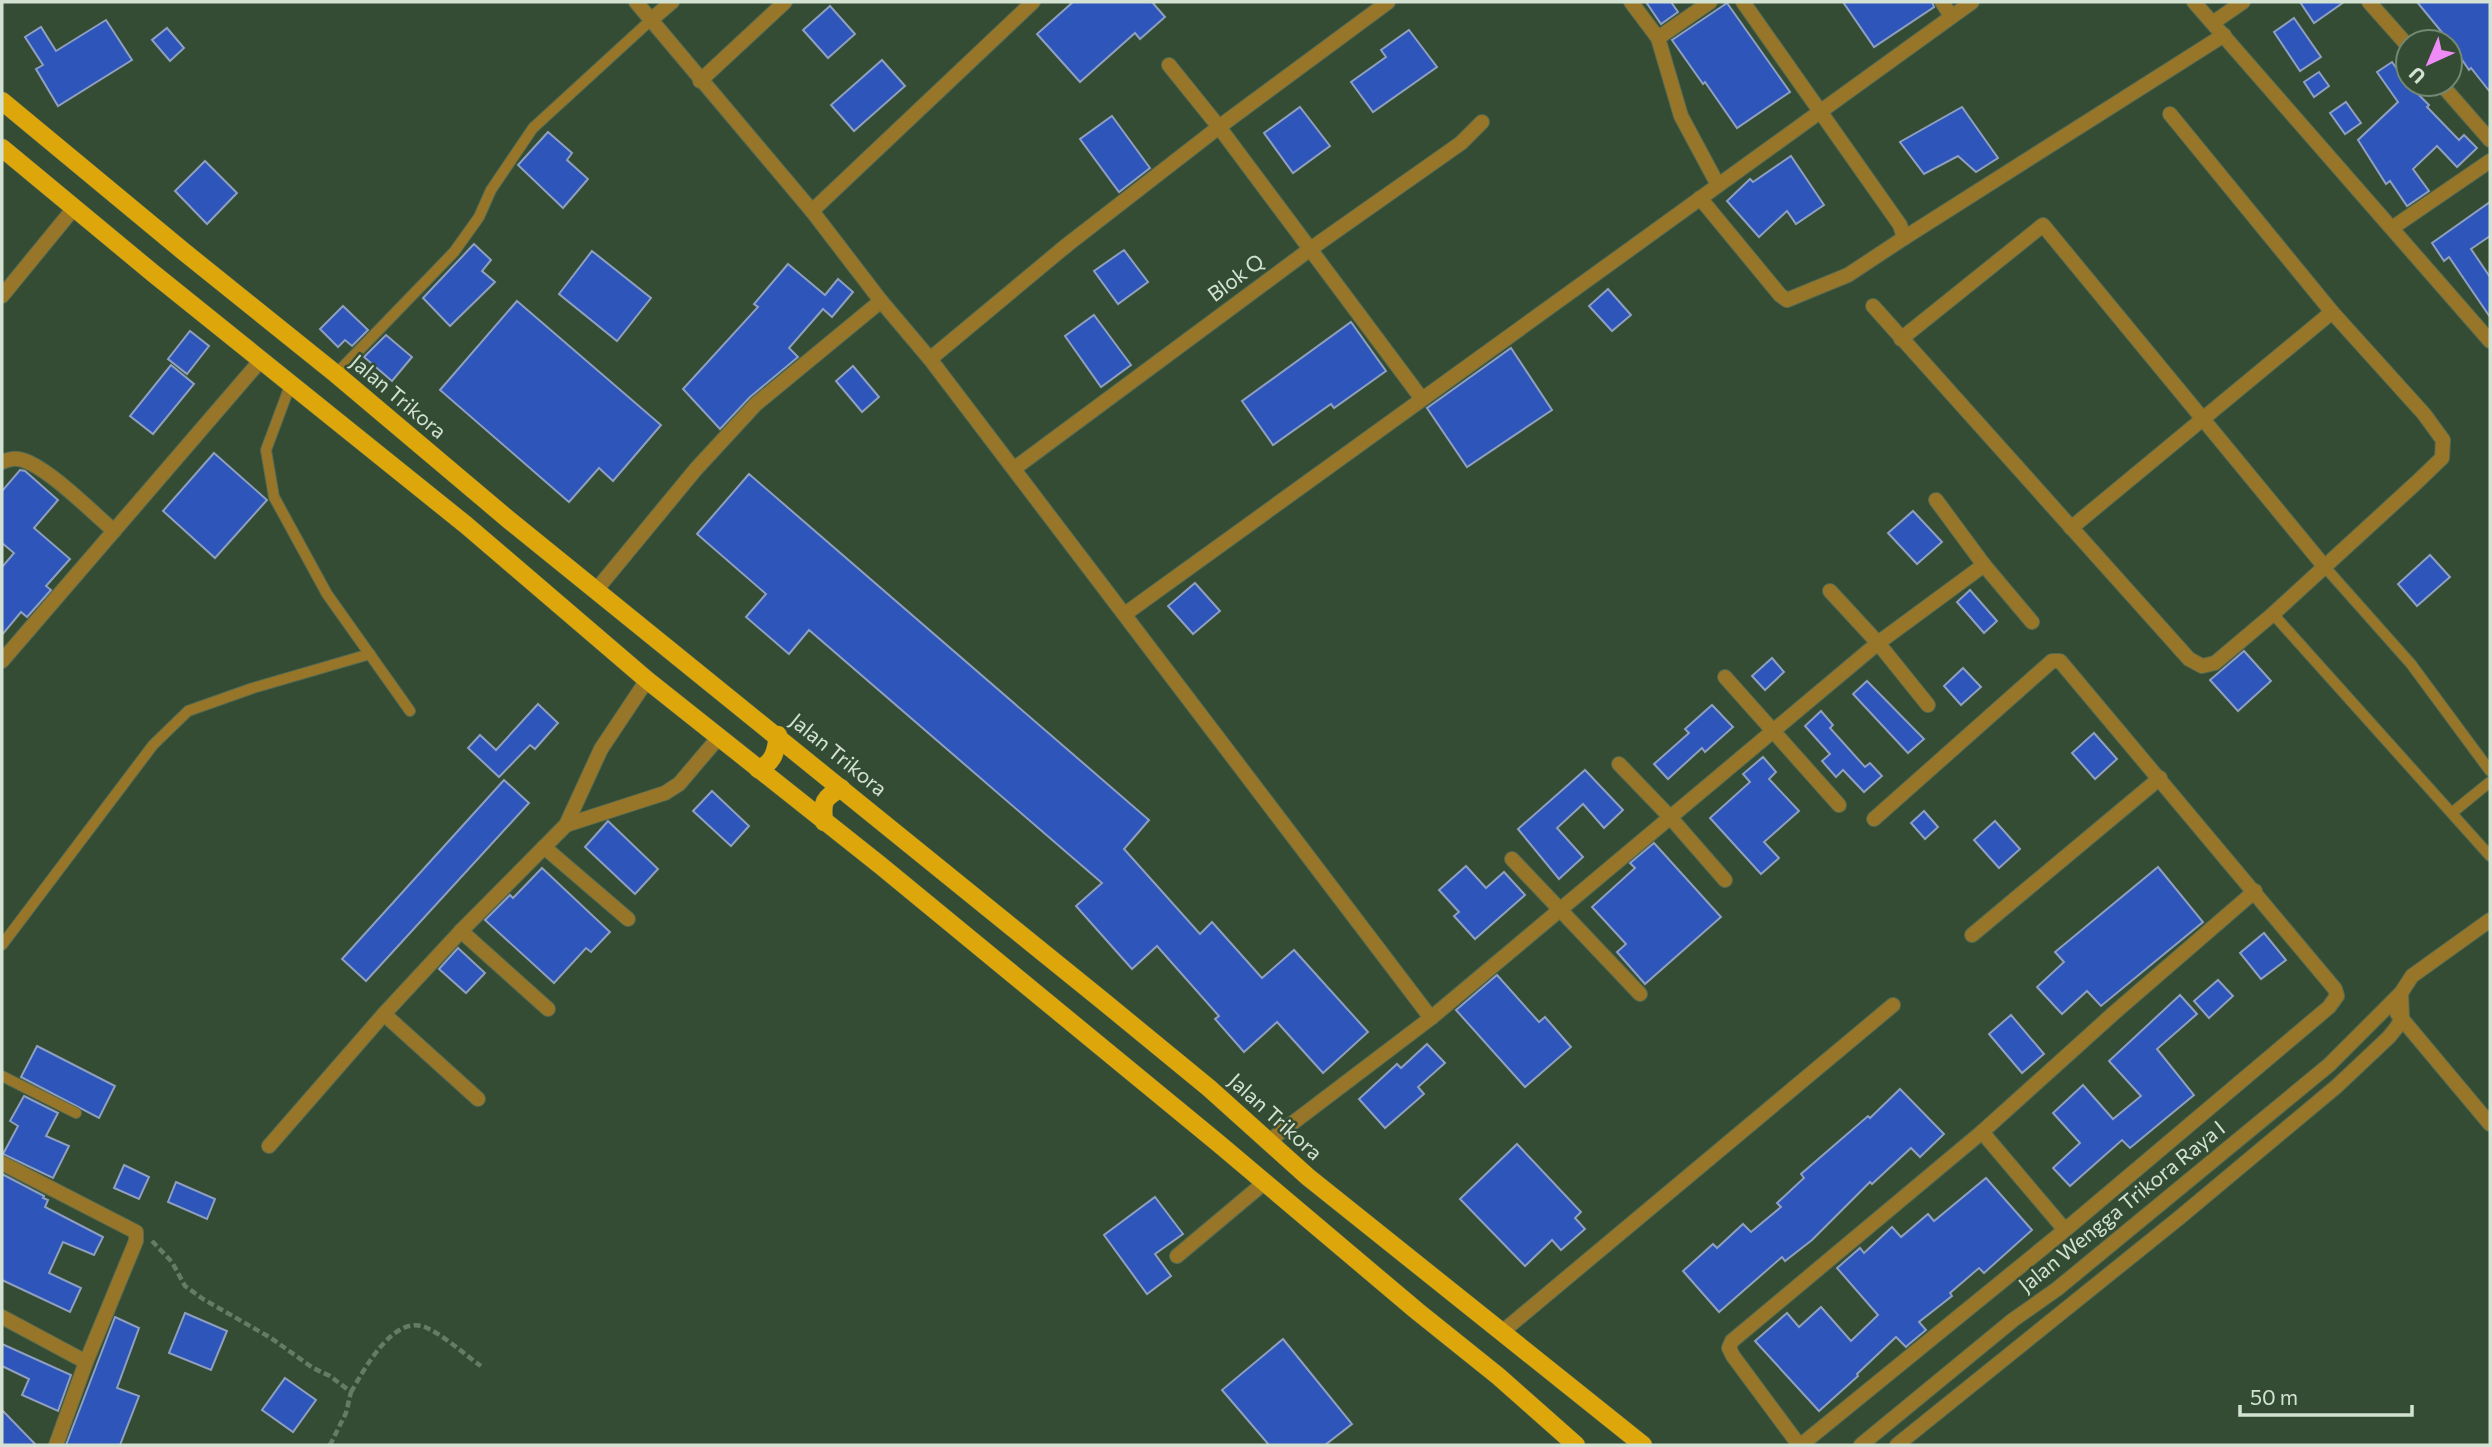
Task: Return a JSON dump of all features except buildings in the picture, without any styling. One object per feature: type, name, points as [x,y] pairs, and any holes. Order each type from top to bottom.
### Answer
[{"type":"main road","name":"Jalan Trikora","points":[[2,101],[337,374],[509,520],[1103,1001],[1308,1177],[1643,1445]]},
{"type":"main road","points":[[2,148],[466,525],[647,680],[824,822],[1498,1376],[1575,1445]]},
{"type":"main road","points":[[758,769],[773,757],[778,736]]},
{"type":"main road","points":[[824,822],[823,802],[841,788]]},
{"type":"street","points":[[636,2],[811,211],[1016,468],[1431,1018]]},
{"type":"street","points":[[652,19],[672,2]]},
{"type":"street","points":[[700,81],[785,2]]},
{"type":"street","points":[[811,211],[1033,2]]},
{"type":"street","points":[[930,359],[1067,245],[1219,127],[1388,2]]},
{"type":"street","points":[[1631,2],[1658,38],[1681,116],[1718,185]]},
{"type":"street","points":[[1658,38],[1710,2]]},
{"type":"street","points":[[1743,2],[1900,225],[1904,238]]},
{"type":"street","points":[[1942,2],[1951,16]]},
{"type":"street","points":[[1125,614],[1972,2]]},
{"type":"street","points":[[2194,2],[2488,333]]},
{"type":"street","points":[[2214,22],[2243,2]]},
{"type":"street","points":[[2369,2],[2394,30]]},
{"type":"street","points":[[1700,198],[1787,300],[1848,275],[2224,34]]},
{"type":"street","points":[[1169,65],[1219,127],[1308,250],[1422,399]]},
{"type":"street","points":[[2453,98],[2490,140]]},
{"type":"street","points":[[1873,306],[2189,659],[2202,666],[2215,663],[2273,614],[2442,458],[2443,440],[2424,414],[2332,312],[2170,114]]},
{"type":"street","name":"Blok Q","points":[[1016,468],[1308,250],[1461,143],[1482,122]]},
{"type":"street","points":[[2392,228],[2490,161]]},
{"type":"street","points":[[2,296],[74,208]]},
{"type":"street","points":[[1902,339],[2043,225],[2324,566]]},
{"type":"street","points":[[597,589],[696,468],[757,404],[881,301]]},
{"type":"street","points":[[2071,528],[2332,312]]},
{"type":"street","points":[[2,662],[261,360]]},
{"type":"street","points":[[2,462],[17,459],[30,463],[57,481],[114,531]]},
{"type":"street","points":[[1936,500],[1984,565],[2032,622]]},
{"type":"street","points":[[1269,1141],[1431,1018],[1878,643],[1984,565]]},
{"type":"street","points":[[1830,591],[1878,643],[1928,705]]},
{"type":"street","points":[[1874,818],[2052,661],[2060,661],[2255,891],[2335,989],[2337,996],[2065,1230],[1800,1445],[1733,1356],[1729,1348],[1732,1341],[1982,1132],[2255,891]]},
{"type":"street","points":[[1725,677],[1839,805]]},
{"type":"street","points":[[269,1146],[384,1014],[461,931],[566,825],[601,749],[647,680]]},
{"type":"street","points":[[566,825],[666,793],[679,784],[719,737]]},
{"type":"street","points":[[1619,764],[1726,880]]},
{"type":"street","points":[[1972,934],[2160,778]]},
{"type":"street","points":[[544,847],[628,919]]},
{"type":"street","points":[[1512,859],[1640,994]]},
{"type":"street","name":"Jalan Wengga Trikora Raya I","points":[[1861,1445],[2013,1320],[2057,1289],[2329,1065],[2401,993],[2412,976],[2445,955],[2490,920]]},
{"type":"street","points":[[461,931],[548,1009]]},
{"type":"street","points":[[2401,993],[2402,1017]]},
{"type":"street","points":[[1502,1332],[1893,1005]]},
{"type":"street","points":[[2388,1005],[2402,1017],[2490,1124]]},
{"type":"street","points":[[384,1014],[478,1099]]},
{"type":"street","name":"Jalan Wengga Trikora Raya I","points":[[1897,1445],[2179,1218],[2337,1086],[2389,1037],[2402,1017]]},
{"type":"street","points":[[1982,1132],[2065,1230]]},
{"type":"street","points":[[2,1163],[136,1232],[136,1241],[86,1362],[56,1445]]},
{"type":"street","points":[[1177,1256],[1264,1183]]},
{"type":"street","points":[[2,1317],[86,1362]]},
{"type":"lane","points":[[337,374],[454,252],[479,217],[491,190],[533,128],[652,19]]},
{"type":"lane","points":[[291,383],[266,450],[274,496],[327,594],[410,711]]},
{"type":"lane","points":[[2324,566],[2411,664],[2490,771]]},
{"type":"lane","points":[[2273,614],[2490,856]]},
{"type":"lane","points":[[2,945],[153,745],[188,711],[253,688],[370,654]]},
{"type":"lane","points":[[2453,812],[2490,782]]},
{"type":"lane","points":[[2,1076],[76,1113]]},
{"type":"path","points":[[136,1232],[150,1239],[172,1262],[186,1286],[203,1299],[271,1338],[351,1392]]},
{"type":"path","points":[[330,1445],[346,1413],[351,1392],[377,1349],[408,1326],[426,1326],[481,1366]]}]
